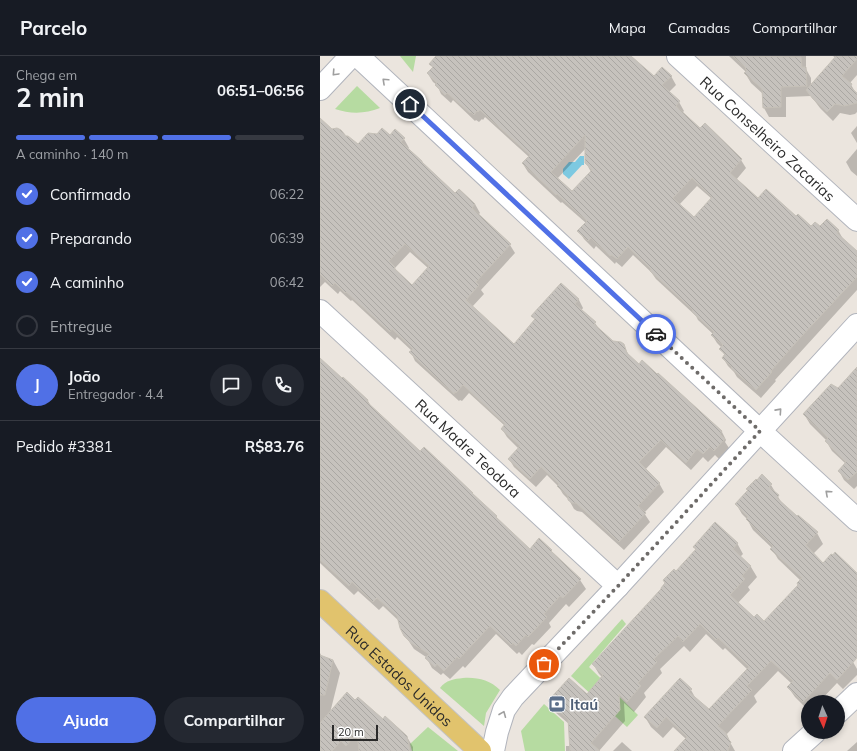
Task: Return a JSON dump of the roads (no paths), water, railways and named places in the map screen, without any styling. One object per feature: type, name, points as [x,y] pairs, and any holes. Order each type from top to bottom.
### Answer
[{"type":"main road","name":"Rua Estados Unidos","points":[[320,600],[480,751]]},
{"type":"street","points":[[320,89],[351,56]]},
{"type":"street","points":[[358,56],[857,520]]},
{"type":"street","name":"Rua Conselheiro Zacarias","points":[[678,56],[857,220]]},
{"type":"street","name":"Rua Madre Teodora","points":[[320,311],[618,586]]},
{"type":"street","points":[[493,751],[504,710],[513,697],[618,586],[857,325]]},
{"type":"street","points":[[845,705],[857,694]]},
{"type":"street","points":[[794,751],[807,739]]},
{"type":"water","points":[[580,156],[584,156],[584,165],[582,165],[569,179],[563,174],[563,169],[569,162],[575,162]]},
{"type":"place","name":"Itaú","points":[[557,704]]}]
